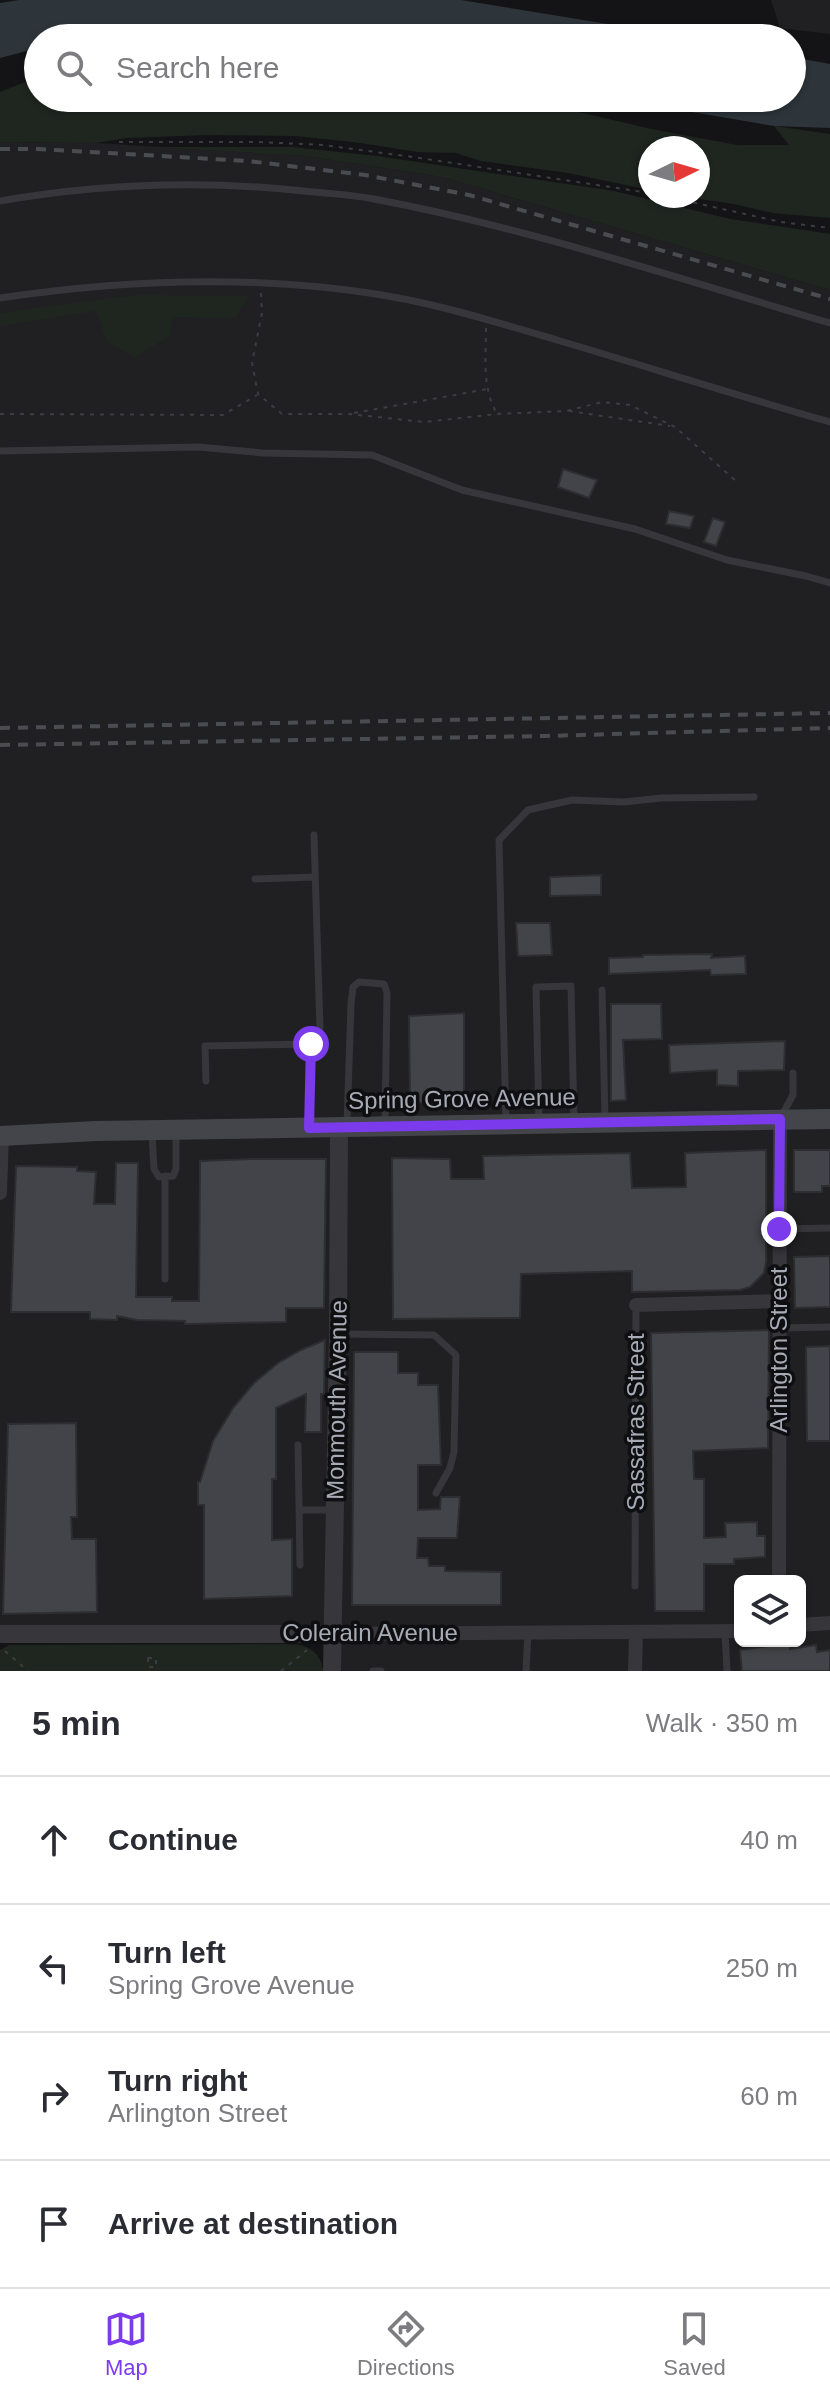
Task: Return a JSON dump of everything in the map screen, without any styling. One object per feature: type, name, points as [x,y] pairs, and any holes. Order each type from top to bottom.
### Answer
[{"type":"main road","name":"Spring Grove Avenue","points":[[1,1136],[152,1130],[830,1119]]},
{"type":"street","name":"Arlington Street","points":[[779,1575],[780,1119]]},
{"type":"street","name":"Monmouth Avenue","points":[[332,1671],[343,1128]]},
{"type":"street","points":[[0,1193],[1,1136]]},
{"type":"street","name":"Sassafras Street","points":[[636,1305],[779,1301]]},
{"type":"street","points":[[806,1625],[830,1623]]},
{"type":"street","name":"Colerain Avenue","points":[[2,1642],[334,1634],[732,1631]]},
{"type":"street","points":[[635,1671],[636,1632]]},
{"type":"lane","points":[[0,201],[80,189],[171,184],[279,188],[372,198],[552,241],[830,323]]},
{"type":"lane","points":[[0,298],[55,290],[227,282],[372,293],[486,319],[830,422]]},
{"type":"lane","points":[[0,451],[198,447],[263,453],[372,455],[462,490],[635,529],[727,560],[830,583]]},
{"type":"lane","points":[[506,1124],[499,840],[528,810],[572,800],[624,802],[661,798],[754,797]]},
{"type":"lane","points":[[309,1128],[311,1044],[320,1029],[314,835]]},
{"type":"lane","points":[[255,879],[315,877]]},
{"type":"lane","points":[[343,1128],[351,1004],[353,987],[359,982],[384,984],[387,993],[385,1127]]},
{"type":"lane","points":[[539,1123],[536,987],[571,986],[574,1122]]},
{"type":"lane","points":[[602,990],[605,1121]]},
{"type":"lane","points":[[206,1081],[205,1046],[311,1044]]},
{"type":"lane","points":[[780,1119],[793,1095],[793,1073]]},
{"type":"lane","points":[[152,1130],[154,1169],[159,1177],[173,1176],[176,1169],[176,1130]]},
{"type":"lane","points":[[165,1176],[165,1279]]},
{"type":"lane","points":[[779,1229],[830,1228]]},
{"type":"lane","name":"Sassafras Street","points":[[635,1586],[636,1305]]},
{"type":"lane","points":[[779,1328],[830,1327]]},
{"type":"lane","points":[[338,1334],[434,1335],[456,1355],[454,1452],[450,1468],[436,1493]]},
{"type":"lane","points":[[298,1445],[300,1565]]},
{"type":"lane","points":[[299,1510],[336,1510]]},
{"type":"lane","points":[[727,1671],[732,1631]]},
{"type":"lane","points":[[526,1671],[528,1632]]},
{"type":"lane","points":[[373,1671],[381,1671]]},
{"type":"path","points":[[119,142],[323,145],[638,191]]},
{"type":"path","points":[[710,206],[781,222],[830,228]]},
{"type":"path","points":[[261,283],[262,313],[252,363],[258,394],[282,414],[349,414],[424,422],[566,411],[675,427]]},
{"type":"path","points":[[486,319],[485,378],[490,402],[497,414]]},
{"type":"path","points":[[349,414],[488,389]]},
{"type":"path","points":[[0,414],[223,415],[258,394]]},
{"type":"path","points":[[566,411],[602,402],[630,405],[675,427],[736,481]]},
{"type":"path","points":[[2,1642],[28,1671]]},
{"type":"path","points":[[281,1671],[307,1650]]},
{"type":"shaded area","points":[[19,0],[461,0],[608,24],[24,24],[24,52],[0,58],[0,3]]},
{"type":"shaded area","points":[[771,0],[830,0],[830,34],[806,31],[806,24],[779,24]]},
{"type":"shaded area","points":[[806,60],[830,64],[830,128],[774,126],[692,112],[806,112]]},
{"type":"shaded area","points":[[24,83],[24,112],[579,112],[689,136],[638,136],[638,188],[568,173],[481,161],[456,153],[418,152],[295,136],[207,135],[127,138],[96,143],[0,142],[0,92]]},
{"type":"shaded area","points":[[774,126],[830,134],[830,218],[773,213],[710,201],[710,140],[737,145],[789,145]]},
{"type":"shaded area","points":[[0,142],[96,143],[306,156],[442,177],[830,290],[830,1671],[332,1671],[334,1635],[0,1634]]},
{"type":"shaded area","points":[[152,147],[292,147],[377,156],[614,191],[638,197],[638,208],[684,208],[730,219],[830,234],[830,290],[442,177],[306,156]]},
{"type":"shaded area","points":[[135,295],[248,296],[236,318],[172,317],[171,335],[135,357],[107,342],[96,311],[0,326],[0,313]]},
{"type":"shaded area","points":[[293,1644],[314,1652],[320,1659],[323,1671],[0,1671],[0,1650],[9,1645]]},
{"type":"building","points":[[563,469],[597,480],[589,498],[558,487]]},
{"type":"building","points":[[669,511],[694,516],[690,528],[666,524]]},
{"type":"building","points":[[713,518],[725,522],[716,546],[704,542]]},
{"type":"building","points":[[601,875],[601,895],[550,896],[550,877]]},
{"type":"building","points":[[516,923],[550,923],[552,955],[518,956]]},
{"type":"building","points":[[712,954],[711,958],[745,956],[746,974],[711,975],[710,970],[609,974],[609,958]]},
{"type":"building","points":[[611,1004],[661,1004],[662,1039],[623,1040],[626,1100],[611,1101]]},
{"type":"building","points":[[464,1013],[464,1101],[410,1103],[409,1016]]},
{"type":"building","points":[[785,1041],[784,1070],[738,1071],[738,1086],[717,1085],[717,1070],[670,1073],[669,1045]]},
{"type":"building","points":[[766,1150],[766,1262],[764,1273],[750,1287],[740,1290],[632,1292],[632,1271],[521,1274],[520,1318],[393,1319],[392,1158],[450,1159],[451,1179],[484,1179],[483,1156],[630,1153],[632,1188],[686,1187],[685,1153]]},
{"type":"building","points":[[794,1150],[830,1150],[830,1186],[822,1186],[822,1192],[794,1192]]},
{"type":"building","points":[[326,1159],[324,1308],[286,1308],[286,1322],[185,1324],[185,1321],[137,1320],[117,1316],[117,1320],[90,1319],[90,1312],[11,1312],[16,1166],[77,1167],[77,1171],[96,1172],[94,1204],[115,1204],[116,1163],[138,1163],[136,1297],[199,1301],[200,1161]]},
{"type":"building","points":[[830,1256],[830,1307],[795,1308],[794,1257]]},
{"type":"building","points":[[769,1330],[768,1448],[693,1451],[694,1479],[704,1479],[704,1538],[726,1537],[725,1523],[757,1522],[757,1536],[765,1536],[765,1557],[734,1559],[734,1564],[704,1564],[704,1611],[655,1611],[651,1333]]},
{"type":"building","points":[[325,1340],[321,1432],[305,1432],[306,1394],[276,1408],[272,1540],[292,1539],[292,1596],[204,1599],[204,1505],[198,1505],[198,1482],[213,1441],[233,1408],[254,1383],[278,1363]]},
{"type":"building","points":[[830,1346],[830,1441],[807,1441],[806,1347]]},
{"type":"building","points":[[354,1352],[398,1352],[398,1373],[418,1373],[418,1385],[438,1385],[441,1465],[418,1465],[418,1510],[440,1509],[441,1497],[460,1497],[457,1538],[418,1538],[417,1558],[428,1558],[429,1566],[445,1566],[445,1571],[501,1572],[501,1605],[352,1605]]},
{"type":"building","points":[[76,1423],[77,1517],[71,1517],[72,1539],[96,1539],[97,1612],[3,1614],[8,1424]]},
{"type":"building","points":[[816,1645],[817,1652],[830,1650],[830,1671],[742,1671],[740,1650]]},
{"type":"railway","points":[[0,149],[248,161],[365,175],[469,195],[830,299]]},
{"type":"railway","points":[[0,728],[830,713]]},
{"type":"railway","points":[[0,745],[830,728]]},
{"type":"route","points":[[311,1044],[309,1128],[780,1119],[779,1229]]}]
